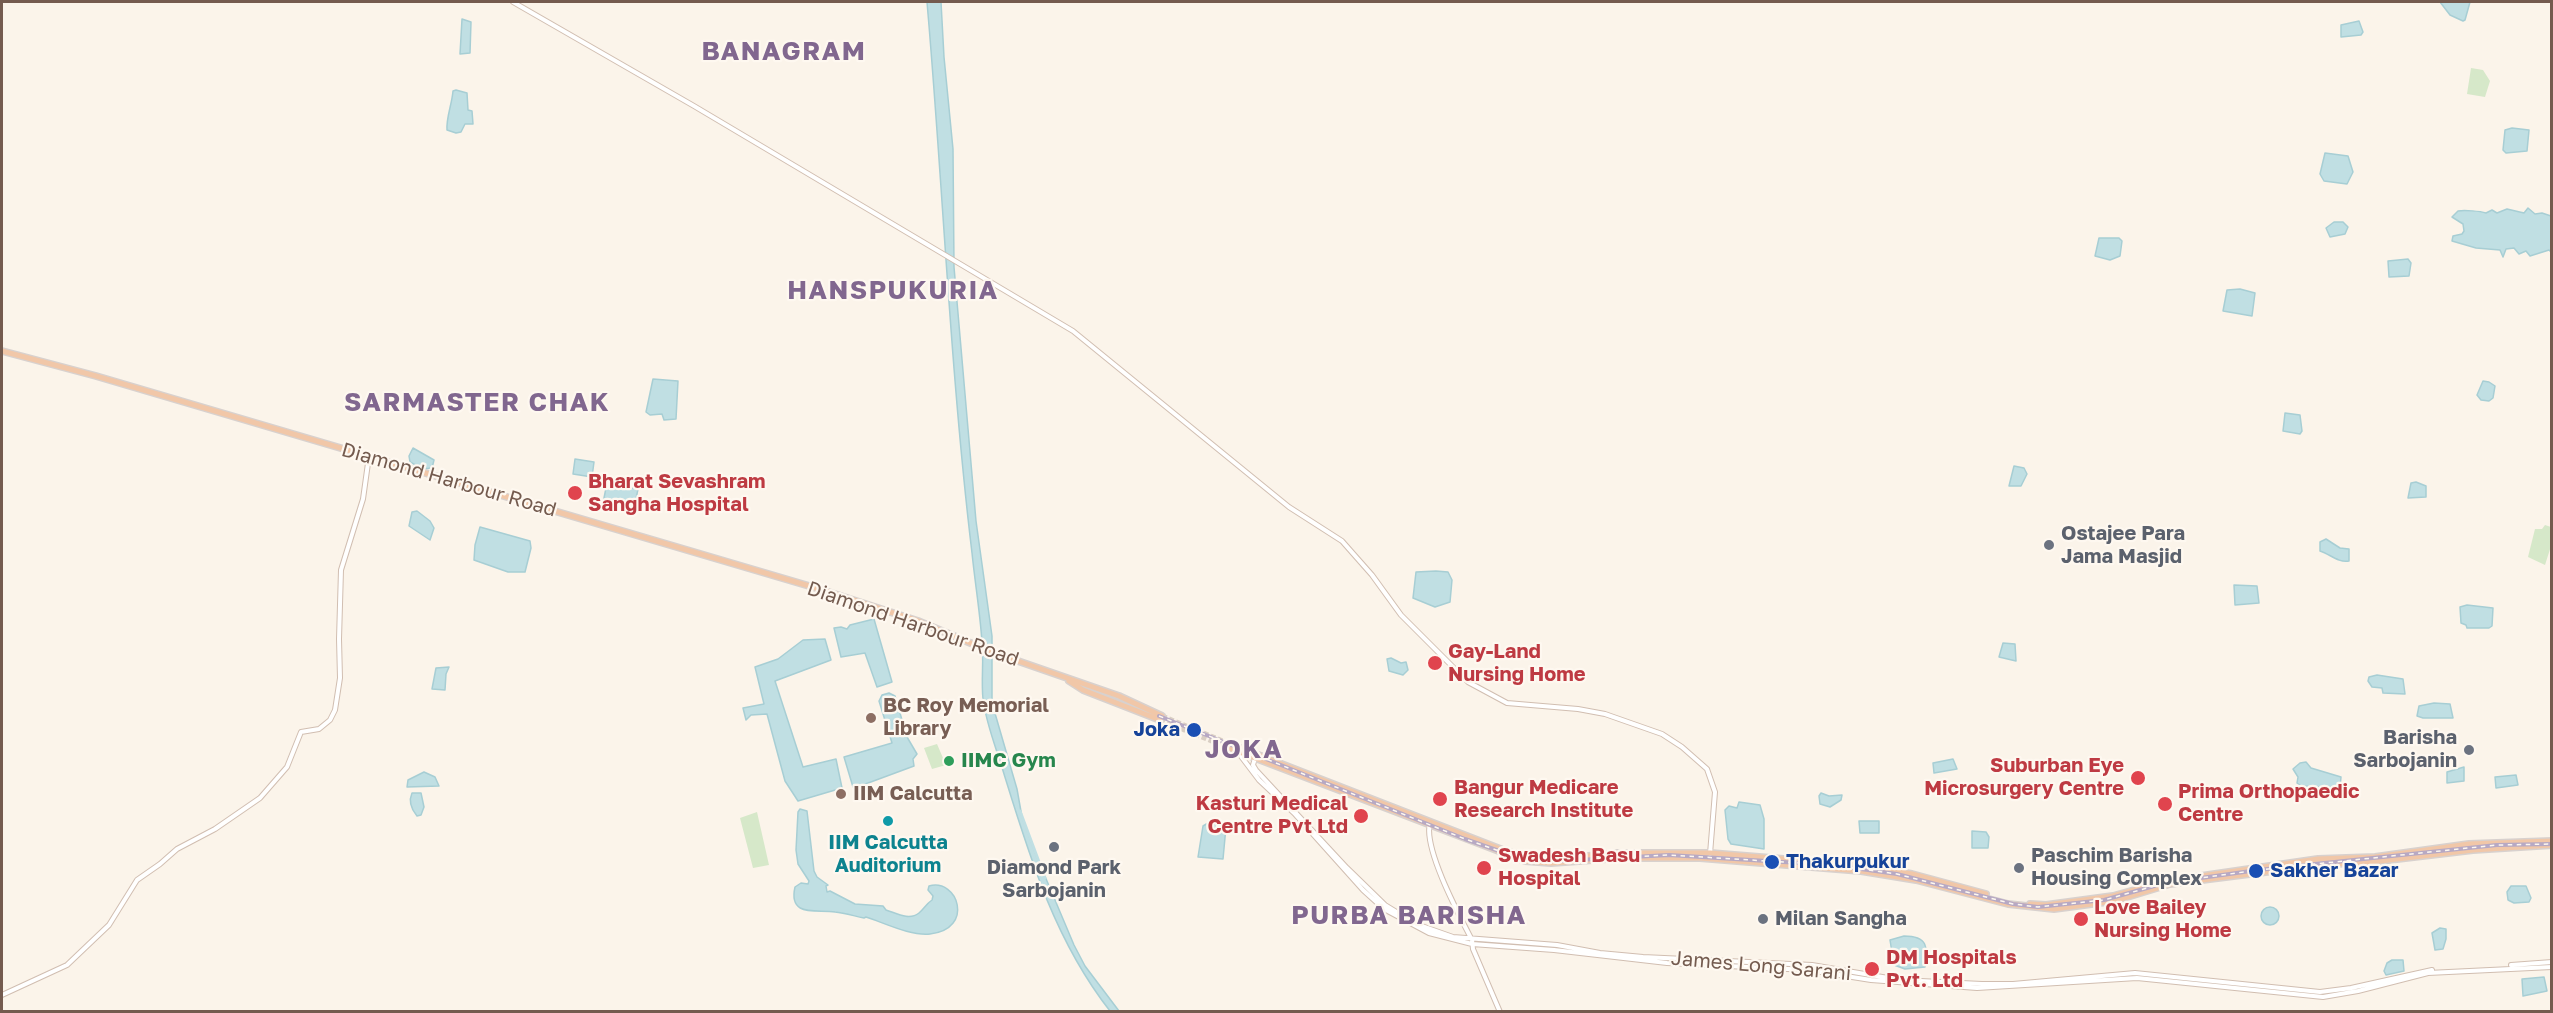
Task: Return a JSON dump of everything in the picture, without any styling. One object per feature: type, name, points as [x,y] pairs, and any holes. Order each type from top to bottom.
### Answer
[{"type":"highway","name":"Diamond Harbour Road","points":[[2,351],[96,376],[816,588],[918,621],[992,652],[1116,695],[1161,718]]},
{"type":"highway","points":[[1229,746],[1508,852],[1548,860],[1618,853],[1857,865],[2008,900],[2046,905],[2113,896],[2167,880],[2473,850],[2552,845]]},
{"type":"highway","points":[[2247,872],[2318,860],[2375,857],[2469,844],[2552,841]]},
{"type":"main road","points":[[513,2],[1072,331],[1289,507],[1342,541],[1372,575],[1401,615],[1468,682],[1510,704],[1578,709],[1605,714],[1662,734],[1690,753],[1707,769],[1715,792],[1710,856]]},
{"type":"main road","points":[[2,995],[67,965],[105,929],[137,880],[177,849],[215,829],[260,798],[287,767],[301,732],[319,729],[330,720],[335,710],[340,678],[341,570],[363,499],[369,456]]},
{"type":"main road","points":[[1237,750],[1248,767],[1290,809],[1363,890],[1384,909],[1429,933],[1472,942]]},
{"type":"main road","name":"James Long Sarani","points":[[1255,756],[1254,767],[1347,868],[1385,905],[1416,924],[1472,942],[1557,945],[1644,957],[1812,965],[1900,980],[1946,984],[2032,984],[2135,973],[2238,986],[2320,992],[2337,991],[2423,970],[2552,965]]},
{"type":"main road","points":[[1430,824],[1429,841],[1437,865],[1500,1011]]},
{"type":"green space","points":[[2471,68],[2483,70],[2490,81],[2485,97],[2467,94]]},
{"type":"green space","points":[[2545,525],[2551,527],[2551,546],[2545,565],[2528,557],[2535,529],[2542,529]]},
{"type":"green space","points":[[937,744],[946,765],[932,769],[924,748]]},
{"type":"green space","points":[[757,812],[769,865],[753,868],[740,818]]},
{"type":"water","points":[[927,2],[941,2],[953,149],[954,267],[976,521],[992,636],[992,703],[1017,789],[1022,817],[1036,855],[1085,966],[1119,1011],[1110,1011],[1091,984],[1074,956],[1046,898],[1024,837],[984,708],[981,631],[964,484],[952,347]]},
{"type":"water","points":[[2440,2],[2470,2],[2465,20],[2450,15]]},
{"type":"water","points":[[462,19],[471,22],[470,53],[460,54]]},
{"type":"water","points":[[2359,21],[2363,32],[2361,35],[2341,37],[2341,25]]},
{"type":"water","points":[[453,91],[467,93],[468,110],[472,111],[473,124],[465,124],[461,132],[456,133],[447,130],[447,125]]},
{"type":"water","points":[[2512,128],[2529,130],[2527,151],[2506,153],[2503,150],[2505,130]]},
{"type":"water","points":[[2325,153],[2348,156],[2353,172],[2347,184],[2324,181],[2320,174]]},
{"type":"water","points":[[2528,208],[2535,214],[2542,213],[2551,216],[2551,252],[2549,250],[2530,256],[2526,251],[2519,254],[2514,248],[2506,249],[2503,257],[2500,250],[2476,248],[2452,241],[2453,236],[2462,234],[2464,231],[2463,224],[2452,217],[2458,211],[2486,213],[2492,210],[2497,213],[2507,209],[2524,213]]},
{"type":"water","points":[[2334,222],[2343,222],[2348,227],[2345,234],[2330,237],[2326,228]]},
{"type":"water","points":[[2099,238],[2119,238],[2122,241],[2120,256],[2110,260],[2095,256]]},
{"type":"water","points":[[2408,259],[2411,263],[2409,276],[2389,277],[2388,261]]},
{"type":"water","points":[[2240,289],[2255,293],[2252,316],[2223,311],[2227,290]]},
{"type":"water","points":[[653,379],[678,381],[676,419],[664,420],[662,414],[650,415],[646,412]]},
{"type":"water","points":[[2483,381],[2495,386],[2493,398],[2489,401],[2481,400],[2477,395]]},
{"type":"water","points":[[2285,413],[2300,415],[2302,431],[2300,434],[2283,431]]},
{"type":"water","points":[[413,448],[434,460],[432,468],[423,469],[410,462],[409,456]]},
{"type":"water","points":[[575,459],[594,462],[592,477],[573,474]]},
{"type":"water","points":[[2014,466],[2024,468],[2027,474],[2021,486],[2009,486]]},
{"type":"water","points":[[2416,482],[2426,486],[2426,497],[2408,498],[2411,483]]},
{"type":"water","points":[[607,483],[638,489],[634,509],[603,503]]},
{"type":"water","points":[[417,511],[430,521],[434,528],[430,540],[409,526],[412,512]]},
{"type":"water","points":[[480,527],[530,541],[531,548],[525,572],[508,572],[474,560]]},
{"type":"water","points":[[2326,539],[2340,548],[2349,549],[2349,561],[2338,560],[2320,551],[2320,542]]},
{"type":"water","points":[[1416,572],[1448,572],[1452,580],[1450,602],[1435,607],[1413,598]]},
{"type":"water","points":[[2234,585],[2257,586],[2259,603],[2235,605]]},
{"type":"water","points":[[2467,605],[2493,608],[2492,626],[2467,628],[2461,623],[2460,607]]},
{"type":"water","points":[[874,619],[892,682],[877,687],[865,653],[841,657],[834,628],[847,629],[850,625]]},
{"type":"water","points":[[825,639],[831,660],[775,681],[803,767],[836,759],[842,788],[798,801],[785,781],[767,714],[751,715],[746,720],[743,708],[764,704],[755,667],[778,659],[803,640]]},
{"type":"water","points":[[2003,643],[2015,644],[2016,661],[1999,657]]},
{"type":"water","points":[[1391,658],[1401,663],[1406,662],[1408,670],[1403,675],[1389,671],[1387,659]]},
{"type":"water","points":[[449,667],[445,690],[432,689],[436,668]]},
{"type":"water","points":[[2377,675],[2403,679],[2405,694],[2383,693],[2382,688],[2372,687],[2368,681],[2369,677]]},
{"type":"water","points":[[889,693],[895,696],[907,737],[917,754],[913,759],[914,766],[853,787],[844,757],[892,743],[879,701],[882,695]]},
{"type":"water","points":[[2434,703],[2450,704],[2453,718],[2417,716],[2419,706]]},
{"type":"water","points":[[1953,759],[1957,769],[1934,773],[1933,763]]},
{"type":"water","points":[[2306,762],[2311,768],[2341,777],[2340,788],[2301,786],[2297,783],[2298,777],[2293,769],[2300,763]]},
{"type":"water","points":[[2464,767],[2464,781],[2447,783],[2447,772]]},
{"type":"water","points":[[424,772],[435,777],[439,786],[407,787],[408,780]]},
{"type":"water","points":[[2516,775],[2518,785],[2496,788],[2495,777]]},
{"type":"water","points":[[412,793],[421,793],[424,807],[421,815],[417,816],[412,808],[410,800]]},
{"type":"water","points":[[1821,793],[1829,796],[1842,795],[1841,800],[1830,807],[1820,804]]},
{"type":"water","points":[[1739,802],[1760,805],[1764,819],[1764,849],[1731,844],[1728,839],[1725,810],[1729,806],[1737,808]]},
{"type":"water","points":[[800,809],[807,811],[814,871],[817,877],[828,885],[826,886],[827,892],[830,891],[855,904],[883,906],[886,910],[902,916],[911,916],[919,913],[932,900],[933,896],[928,890],[929,886],[939,886],[948,889],[954,896],[957,915],[953,923],[944,930],[922,934],[866,917],[800,908],[794,897],[795,887],[801,883],[808,884],[809,881],[798,864],[796,850]]},
{"type":"water","points":[[1859,821],[1879,821],[1879,833],[1860,833]]},
{"type":"water","points":[[1208,823],[1226,827],[1223,859],[1198,857],[1203,826]]},
{"type":"water","points":[[1972,831],[1986,832],[1989,837],[1988,848],[1972,848]]},
{"type":"water","points":[[2511,886],[2526,886],[2531,898],[2529,902],[2514,903],[2508,900],[2507,892]]},
{"type":"water","points":[[2270,907],[2276,910],[2279,916],[2276,922],[2270,925],[2264,922],[2261,916],[2264,910]]},
{"type":"water","points":[[2440,928],[2446,929],[2446,939],[2443,949],[2435,950],[2432,933]]},
{"type":"water","points":[[1904,936],[1918,938],[1925,944],[1925,967],[1905,969],[1894,965],[1890,940]]},
{"type":"water","points":[[2392,960],[2403,960],[2404,971],[2386,975],[2384,971],[2387,963]]},
{"type":"water","points":[[2544,977],[2547,991],[2523,996],[2522,979]]},
{"type":"waterway","points":[[1020,811],[1045,878]]},
{"type":"tunnel","points":[[1162,716],[1230,744]]},
{"type":"tunnel","points":[[1160,720],[1229,748]]},
{"type":"railway","points":[[1159,716],[1465,839],[1522,859],[1560,861],[1669,855],[1832,865],[1897,874],[2013,904],[2038,907],[2104,900],[2165,883],[2258,870],[2497,845],[2552,844]]},
{"type":"place","name":"Bharat Sevashram Sangha Hospital","points":[[575,493]]},
{"type":"place","name":"Ostajee Para Jama Masjid","points":[[2049,545]]},
{"type":"place","name":"Gay-Land Nursing Home","points":[[1435,663]]},
{"type":"place","name":"BC Roy Memorial Library","points":[[871,718]]},
{"type":"place","name":"Joka","points":[[1194,730]]},
{"type":"place","name":"Barisha Sarbojanin","points":[[2469,750]]},
{"type":"place","name":"IIMC Gym","points":[[949,761]]},
{"type":"place","name":"Suburban Eye Microsurgery Centre","points":[[2138,778]]},
{"type":"place","name":"IIM Calcutta","points":[[841,794]]},
{"type":"place","name":"Bangur Medicare Research Institute","points":[[1440,799]]},
{"type":"place","name":"Prima Orthopaedic Centre","points":[[2165,804]]},
{"type":"place","name":"Kasturi Medical Centre Pvt Ltd","points":[[1361,816]]},
{"type":"place","name":"IIM Calcutta Auditorium","points":[[888,821]]},
{"type":"place","name":"Diamond Park Sarbojanin","points":[[1054,847]]},
{"type":"place","name":"Thakurpukur","points":[[1772,862]]},
{"type":"place","name":"Swadesh Basu Hospital","points":[[1484,868]]},
{"type":"place","name":"Paschim Barisha Housing Complex","points":[[2019,868]]},
{"type":"place","name":"Sakher Bazar","points":[[2256,871]]},
{"type":"place","name":"Milan Sangha","points":[[1763,919]]},
{"type":"place","name":"Love Bailey Nursing Home","points":[[2081,919]]},
{"type":"place","name":"DM Hospitals Pvt. Ltd","points":[[1872,969]]},
{"type":"district","name":"BANAGRAM","points":[[784,52]]},
{"type":"district","name":"HANSPUKURIA","points":[[893,291]]},
{"type":"district","name":"SARMASTER CHAK","points":[[477,403]]},
{"type":"district","name":"JOKA","points":[[1244,750]]},
{"type":"district","name":"PURBA BARISHA","points":[[1409,916]]}]
